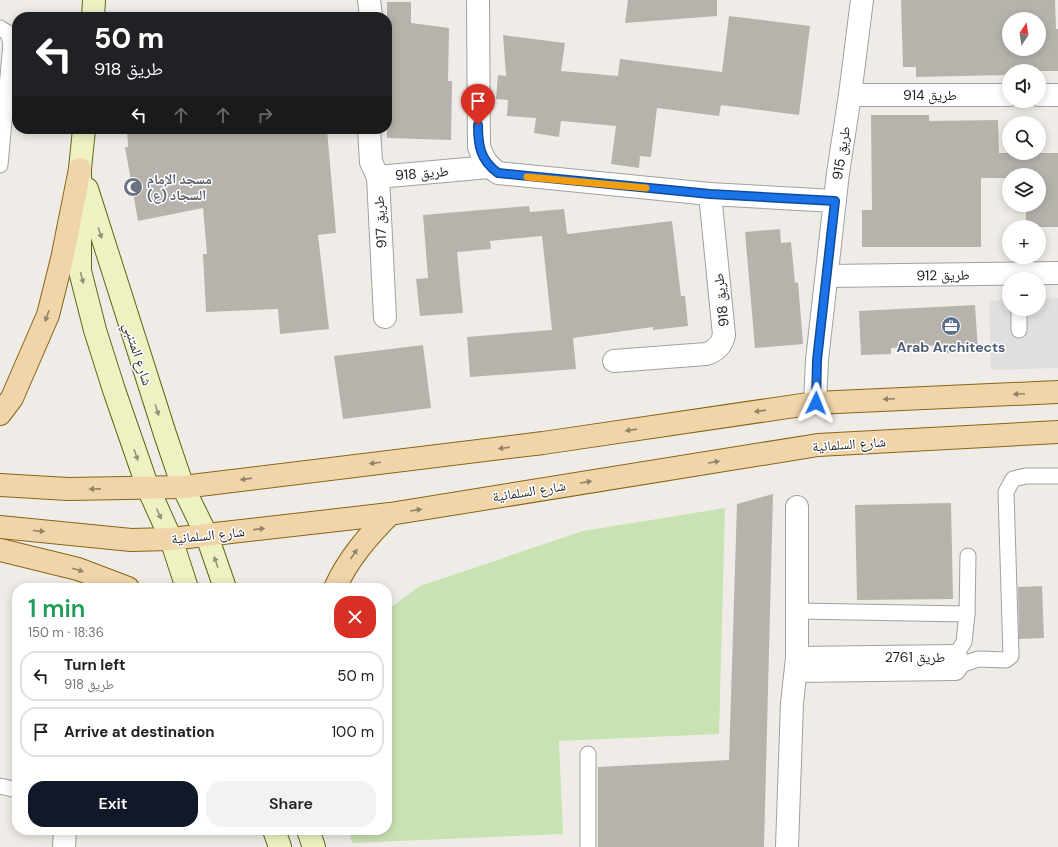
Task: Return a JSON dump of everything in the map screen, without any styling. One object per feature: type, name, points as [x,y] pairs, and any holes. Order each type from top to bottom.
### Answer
[{"type":"main road","points":[[93,12],[94,0]]},
{"type":"main road","name":"شارع المتنبي","points":[[84,134],[80,169],[80,271],[95,330],[148,488],[171,539],[185,583]]},
{"type":"main road","points":[[0,414],[12,398],[48,315],[62,260],[80,169]]},
{"type":"main road","name":"شارع المتنبي","points":[[80,169],[128,323],[183,487],[207,536],[223,583]]},
{"type":"main road","points":[[0,486],[68,489],[183,487],[543,443],[816,403],[1058,392]]},
{"type":"main road","name":"شارع السلمانية","points":[[0,527],[131,540],[207,536],[390,514],[818,445],[1058,432]]},
{"type":"main road","points":[[337,583],[342,573],[364,541],[390,514]]},
{"type":"main road","points":[[0,550],[78,569],[115,583]]},
{"type":"main road","points":[[276,835],[280,847]]},
{"type":"main road","points":[[310,835],[314,847]]},
{"type":"street","points":[[369,0],[370,12]]},
{"type":"street","points":[[478,0],[478,140],[482,157],[489,167]]},
{"type":"street","name":"طريق 915","points":[[816,403],[817,360],[835,201],[862,0]]},
{"type":"street","name":"طريق 914","points":[[850,95],[1002,95]]},
{"type":"street","points":[[1046,95],[1058,95]]},
{"type":"street","name":"طريق 917","points":[[369,134],[371,162],[378,177],[385,317]]},
{"type":"street","name":"طريق 918","points":[[378,177],[489,167],[498,173],[507,175],[710,194],[835,201]]},
{"type":"street","name":"طريق 918","points":[[614,361],[706,354],[716,349],[720,345],[724,335],[710,194]]},
{"type":"street","name":"طريق 912","points":[[1046,274],[1058,273]]},
{"type":"street","name":"طريق 912","points":[[827,276],[1002,277]]},
{"type":"street","points":[[787,847],[792,702],[797,664],[797,507]]},
{"type":"street","name":"طريق 2761","points":[[797,664],[955,669],[956,661]]},
{"type":"street","points":[[64,847],[65,835]]},
{"type":"lane","points":[[0,28],[8,33],[11,43],[0,165]]},
{"type":"lane","points":[[1019,316],[1019,330]]},
{"type":"lane","points":[[968,556],[967,614],[964,642],[956,661],[978,659],[1006,660],[1010,656],[1006,492],[1013,479],[1026,476],[1058,476]]},
{"type":"lane","points":[[797,611],[967,614]]},
{"type":"lane","points":[[588,754],[588,847]]},
{"type":"lane","points":[[0,786],[12,789]]},
{"type":"green space","points":[[725,508],[719,734],[559,741],[563,834],[352,843],[350,835],[392,835],[392,606],[420,586],[583,531]]},
{"type":"shaded area","points":[[1058,298],[1058,368],[991,370],[989,301],[1002,300],[1002,316],[1046,316],[1046,299]]},
{"type":"building","points":[[628,0],[717,0],[717,16],[625,23]]},
{"type":"building","points":[[901,0],[1055,0],[1056,29],[1058,29],[1058,71],[1046,71],[1046,64],[1002,64],[1002,75],[916,77],[916,67],[903,67]]},
{"type":"building","points":[[387,2],[411,2],[411,23],[449,28],[448,81],[452,81],[451,140],[387,138],[387,134],[392,134],[392,12],[387,12]]},
{"type":"building","points":[[729,16],[810,26],[799,115],[721,105],[719,116],[657,108],[651,157],[640,156],[639,168],[611,164],[616,126],[561,121],[559,137],[534,133],[536,118],[507,116],[508,100],[496,99],[498,75],[506,76],[503,35],[565,43],[561,71],[618,76],[620,59],[722,72]]},
{"type":"building","points":[[871,115],[929,115],[929,121],[998,120],[999,153],[1002,153],[1002,160],[1046,160],[1046,153],[1058,153],[1058,227],[1046,227],[1046,220],[1026,220],[1026,212],[1046,212],[1046,168],[1002,168],[1002,178],[981,178],[981,247],[862,247],[862,210],[872,210]]},
{"type":"building","points":[[127,134],[327,134],[336,233],[318,235],[329,329],[280,334],[278,309],[206,312],[203,254],[207,254],[203,208],[138,221],[125,147],[128,147]]},
{"type":"building","points":[[529,206],[530,212],[564,209],[568,234],[672,221],[681,296],[685,296],[688,326],[653,330],[653,327],[573,338],[576,369],[470,377],[467,337],[552,330],[542,236],[490,241],[491,249],[457,252],[463,313],[420,316],[416,279],[428,278],[423,215]]},
{"type":"building","points":[[780,229],[781,243],[791,242],[795,283],[798,282],[803,344],[755,348],[745,232]]},
{"type":"building","points":[[975,305],[978,351],[943,353],[943,345],[891,348],[891,354],[861,355],[859,311]]},
{"type":"building","points":[[423,345],[431,408],[343,419],[334,356]]},
{"type":"building","points":[[773,494],[764,847],[598,847],[598,767],[729,760],[737,504]]},
{"type":"building","points":[[951,503],[953,599],[857,600],[855,505]]},
{"type":"building","points":[[1042,586],[1044,638],[1019,639],[1018,587]]},
{"type":"slow traffic","points":[[527,177],[646,188]]},
{"type":"place","name":"مسجد الإمام السجاد (ع)","points":[[133,187]]},
{"type":"place","name":"Arab Architects","points":[[951,326]]},
{"type":"route","points":[[478,125],[478,140],[482,157],[489,167],[498,173],[507,175],[710,194],[835,201],[817,360],[816,403]]}]
